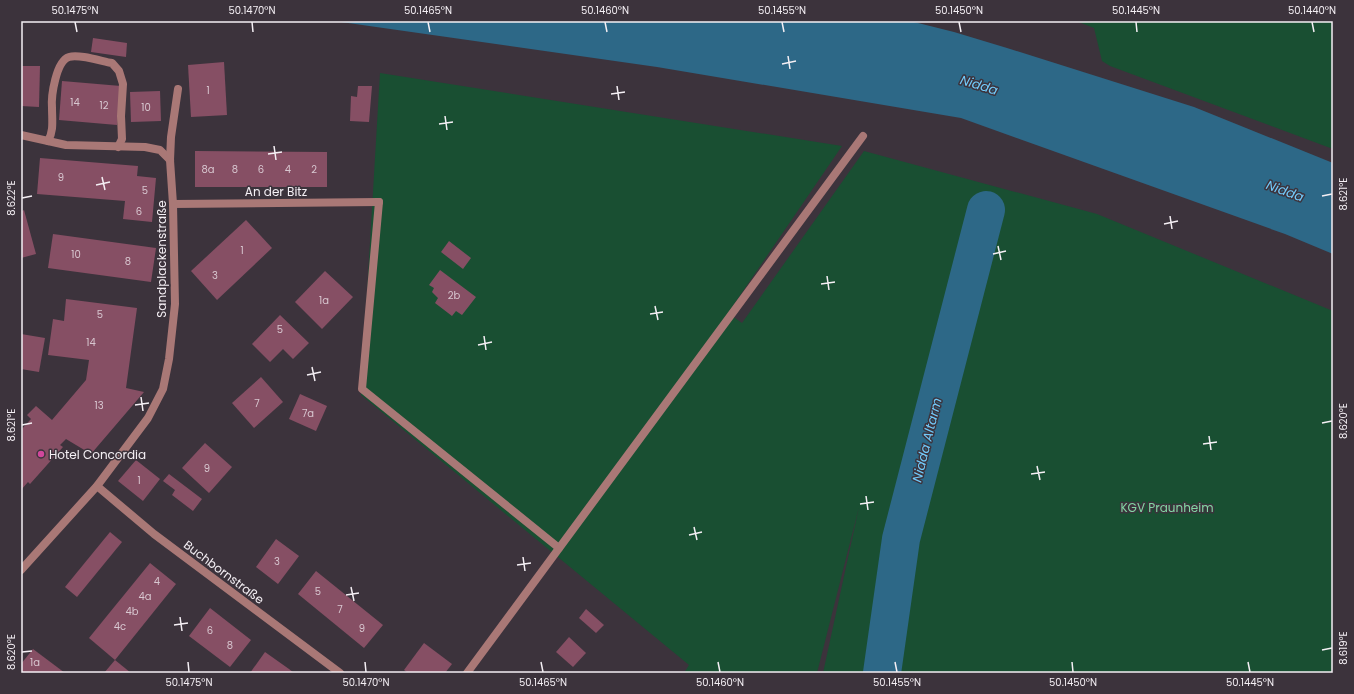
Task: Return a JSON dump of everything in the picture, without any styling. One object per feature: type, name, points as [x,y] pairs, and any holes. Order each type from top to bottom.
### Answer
[{"type":"street","points":[[48,141],[52,134],[52,104],[56,76],[63,61],[69,57],[78,57],[112,63],[118,71],[123,84],[120,116],[122,139],[118,146]]},
{"type":"street","name":"Sandplackenstraße","points":[[21,570],[97,486],[148,418],[163,389],[169,359],[175,304],[174,204],[170,160],[171,137],[178,89]]},
{"type":"street","points":[[21,135],[66,145],[145,147],[160,150],[170,160]]},
{"type":"street","points":[[467,673],[863,136]]},
{"type":"street","name":"An der Bitz","points":[[174,204],[379,202],[362,389],[559,548]]},
{"type":"street","name":"Buchbornstraße","points":[[97,486],[154,534],[340,673]]},
{"type":"green space","points":[[1076,21],[1333,21],[1333,149],[1110,66],[1102,61],[1094,28]]},
{"type":"green space","name":"KGV Praunheim","points":[[380,73],[842,146],[728,313],[742,323],[864,151],[1097,214],[1333,311],[1333,673],[823,673],[859,507],[817,673],[684,673],[689,665],[361,395]]},
{"type":"water","name":"Nidda","points":[[334,21],[910,21],[954,32],[1007,48],[1194,107],[1333,163],[1333,254],[1285,234],[961,118],[657,67]]},
{"type":"building","points":[[93,38],[127,43],[126,57],[91,52]]},
{"type":"building","points":[[224,62],[227,115],[191,117],[188,65]]},
{"type":"building","points":[[21,66],[40,66],[39,107],[21,106]]},
{"type":"building","points":[[62,81],[121,86],[117,125],[59,120]]},
{"type":"building","points":[[358,86],[372,86],[369,122],[350,121],[351,96],[357,97]]},
{"type":"building","points":[[160,91],[161,121],[131,122],[130,92]]},
{"type":"building","points":[[195,151],[327,152],[327,187],[195,187]]},
{"type":"building","points":[[40,158],[138,166],[137,176],[156,178],[152,222],[123,219],[125,201],[37,194]]},
{"type":"building","points":[[24,210],[36,254],[21,258],[21,212]]},
{"type":"building","points":[[246,220],[272,248],[217,300],[191,271]]},
{"type":"building","points":[[53,234],[156,248],[151,282],[48,268]]},
{"type":"building","points":[[449,241],[471,258],[463,269],[441,252]]},
{"type":"building","points":[[440,270],[476,297],[462,315],[456,311],[452,316],[435,303],[438,298],[432,292],[434,288],[429,285]]},
{"type":"building","points":[[325,271],[353,297],[322,329],[295,302]]},
{"type":"building","points":[[66,299],[137,308],[126,388],[144,392],[91,454],[66,439],[60,445],[63,447],[30,484],[28,482],[21,490],[21,430],[31,419],[27,415],[36,406],[52,420],[86,380],[89,360],[48,355],[53,319],[64,321]]},
{"type":"building","points":[[280,315],[309,343],[293,359],[283,349],[270,362],[252,344]]},
{"type":"building","points":[[21,334],[45,338],[39,372],[21,369]]},
{"type":"building","points":[[261,377],[283,402],[254,428],[232,403]]},
{"type":"building","points":[[300,394],[327,406],[316,431],[289,419]]},
{"type":"building","points":[[205,443],[232,467],[209,493],[182,468]]},
{"type":"building","points":[[136,460],[160,479],[143,501],[118,481]]},
{"type":"building","points":[[169,474],[202,499],[193,511],[172,495],[175,490],[163,481]]},
{"type":"building","points":[[110,532],[122,542],[77,597],[65,587]]},
{"type":"building","points":[[276,539],[299,556],[278,584],[256,567]]},
{"type":"building","points":[[150,563],[176,584],[115,660],[89,638]]},
{"type":"building","points":[[316,571],[383,625],[364,648],[298,594]]},
{"type":"building","points":[[210,608],[251,640],[230,667],[189,636]]},
{"type":"building","points":[[586,609],[604,625],[596,633],[579,618]]},
{"type":"building","points":[[569,637],[586,653],[573,667],[556,652]]},
{"type":"building","points":[[424,643],[452,664],[445,673],[408,673],[404,670]]},
{"type":"building","points":[[33,649],[65,673],[21,673],[21,664]]},
{"type":"building","points":[[265,652],[289,669],[294,673],[250,673]]},
{"type":"building","points":[[115,660],[131,673],[104,673]]},
{"type":"waterway","name":"Nidda Altarm","points":[[882,673],[901,539],[986,210]]},
{"type":"place","name":"Hotel Concordia","points":[[41,454]]}]
